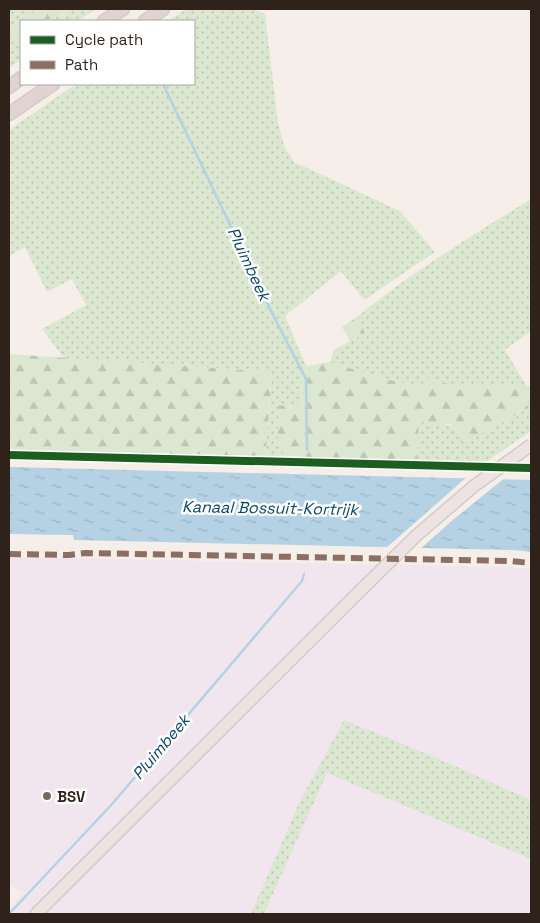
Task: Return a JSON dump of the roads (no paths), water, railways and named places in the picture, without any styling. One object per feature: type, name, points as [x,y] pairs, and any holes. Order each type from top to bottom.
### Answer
[{"type":"highway","points":[[106,20],[123,9]]},
{"type":"highway","points":[[146,20],[163,9]]},
{"type":"highway","points":[[9,87],[20,79]]},
{"type":"highway","points":[[9,114],[52,85]]},
{"type":"main road","points":[[36,914],[417,535],[474,486],[531,445]]},
{"type":"street","points":[[9,455],[531,468]]},
{"type":"water","name":"Kanaal Bossuit-Kortrijk","points":[[9,467],[531,480],[531,552],[514,550],[74,540],[73,535],[9,534]]},
{"type":"waterway","name":"Pluimbeek","points":[[163,85],[274,317],[306,379],[307,450]]},
{"type":"waterway","name":"Pluimbeek","points":[[9,914],[113,803],[302,581],[304,574]]},
{"type":"place","name":"BSV","points":[[47,796]]}]
